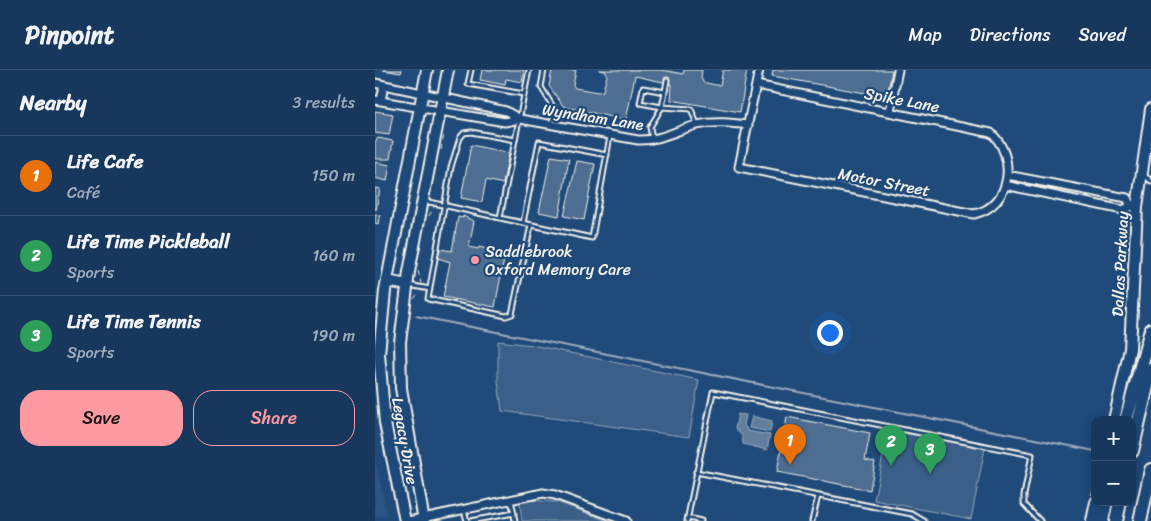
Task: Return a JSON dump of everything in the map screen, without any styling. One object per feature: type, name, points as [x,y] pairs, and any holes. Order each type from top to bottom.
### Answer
[{"type":"highway","points":[[1127,416],[1151,330]]},
{"type":"highway","points":[[1136,434],[1151,369]]},
{"type":"highway","points":[[1140,521],[1151,470]]},
{"type":"highway","points":[[1102,521],[1105,506]]},
{"type":"highway","points":[[1116,521],[1119,506]]},
{"type":"main road","name":"Legacy Drive","points":[[406,521],[385,423],[380,381],[381,322],[427,70]]},
{"type":"main road","name":"Legacy Drive","points":[[424,520],[401,388],[400,342],[407,285],[447,70]]},
{"type":"main road","name":"Dallas Parkway","points":[[1115,416],[1130,349],[1134,207],[1142,172],[1151,109]]},
{"type":"main road","points":[[387,281],[407,285]]},
{"type":"main road","points":[[1092,521],[1095,506]]},
{"type":"street","points":[[748,125],[759,70]]},
{"type":"street","points":[[890,111],[899,70]]},
{"type":"street","name":"Wyndham Lane","points":[[375,83],[506,111],[520,119],[610,136],[652,141],[697,125],[731,123],[748,125]]},
{"type":"street","points":[[378,101],[384,85]]},
{"type":"street","name":"Spike Lane","points":[[756,85],[991,133],[1000,141],[1005,152],[1006,180]]},
{"type":"street","name":"Wyndham Lane","points":[[378,101],[505,122],[520,119]]},
{"type":"street","name":"Motor Street","points":[[748,125],[739,167],[974,214],[992,208],[1001,196],[1006,180]]},
{"type":"street","points":[[1006,180],[1127,198],[1134,207],[1123,210],[1006,180]]},
{"type":"street","points":[[406,521],[424,520],[506,500],[543,494],[555,495],[626,521]]},
{"type":"lane","points":[[471,70],[469,84],[525,94]]},
{"type":"lane","points":[[500,218],[529,70]]},
{"type":"lane","points":[[544,70],[541,87],[555,110],[551,125]]},
{"type":"lane","points":[[652,141],[650,127],[662,107],[667,80]]},
{"type":"lane","points":[[665,92],[643,88],[640,103],[691,109],[697,125]]},
{"type":"lane","points":[[515,140],[471,132],[463,134],[451,167],[446,206],[428,299],[506,316],[512,314],[531,225]]},
{"type":"lane","points":[[423,201],[592,238],[610,136]]},
{"type":"lane","points":[[523,223],[539,142],[607,155]]},
{"type":"lane","points":[[1142,172],[1151,181]]},
{"type":"lane","points":[[407,285],[429,289]]},
{"type":"lane","points":[[701,521],[688,520],[713,392],[1032,455],[1024,504],[1040,521]]},
{"type":"lane","points":[[697,472],[912,514],[921,520]]},
{"type":"lane","points":[[812,521],[818,496]]},
{"type":"lane","points":[[506,500],[512,504],[515,521]]},
{"type":"lane","points":[[464,510],[468,521],[514,513]]},
{"type":"path","points":[[439,154],[445,129]]},
{"type":"path","points":[[428,217],[433,212],[434,203]]},
{"type":"path","points":[[413,300],[420,288],[421,280],[417,275],[419,268]]},
{"type":"shaded area","points":[[498,341],[532,345],[699,380],[689,437],[502,411],[498,381]]},
{"type":"shaded area","points":[[738,414],[746,415],[744,425],[748,431],[770,435],[767,450],[743,444],[742,436],[735,429]]},
{"type":"shaded area","points":[[752,416],[772,421],[770,432],[749,428]]},
{"type":"shaded area","points":[[888,430],[985,448],[971,519],[874,500]]},
{"type":"shaded area","points":[[375,457],[387,515],[375,517]]},
{"type":"shaded area","points":[[524,500],[557,502],[608,521],[522,521],[520,504]]},
{"type":"building","points":[[383,70],[402,70],[401,73]]},
{"type":"building","points":[[482,70],[524,70],[522,82],[506,79],[505,85],[480,80]]},
{"type":"building","points":[[552,70],[576,70],[573,85],[575,88],[598,92],[603,91],[607,75],[605,71],[599,70],[662,70],[683,74],[684,70],[702,70],[701,78],[703,82],[720,85],[723,70],[747,70],[740,112],[671,100],[672,84],[635,76],[626,120],[564,107],[549,86]]},
{"type":"building","points":[[773,70],[892,70],[887,97],[772,76]]},
{"type":"building","points":[[375,111],[393,114],[389,135],[375,133]]},
{"type":"building","points":[[378,138],[393,141],[390,159],[375,159],[375,142]]},
{"type":"building","points":[[471,145],[509,153],[503,184],[486,180],[482,202],[461,198]]},
{"type":"building","points":[[551,156],[569,159],[559,216],[539,212]]},
{"type":"building","points":[[577,161],[595,164],[584,220],[564,216]]},
{"type":"building","points":[[375,162],[390,165],[387,181],[375,178]]},
{"type":"building","points":[[375,188],[380,189],[376,210],[375,209]]},
{"type":"building","points":[[375,214],[380,215],[378,224],[375,223]]},
{"type":"building","name":"Saddlebrook Oxford Memory Care","points":[[463,216],[474,221],[469,247],[478,249],[479,247],[505,254],[495,307],[443,297],[450,262],[438,258],[440,249],[452,251],[458,217],[463,218]]},
{"type":"building","points":[[787,417],[870,433],[865,460],[875,462],[870,490],[777,472]]},
{"type":"waterway","points":[[416,316],[1091,450]]},
{"type":"place","name":"Saddlebrook Oxford Memory Care","points":[[475,260]]},
{"type":"place","name":"Life Cafe","points":[[790,465]]},
{"type":"place","name":"Life Time Pickleball","points":[[891,466]]},
{"type":"place","name":"Life Time Tennis","points":[[930,474]]}]
